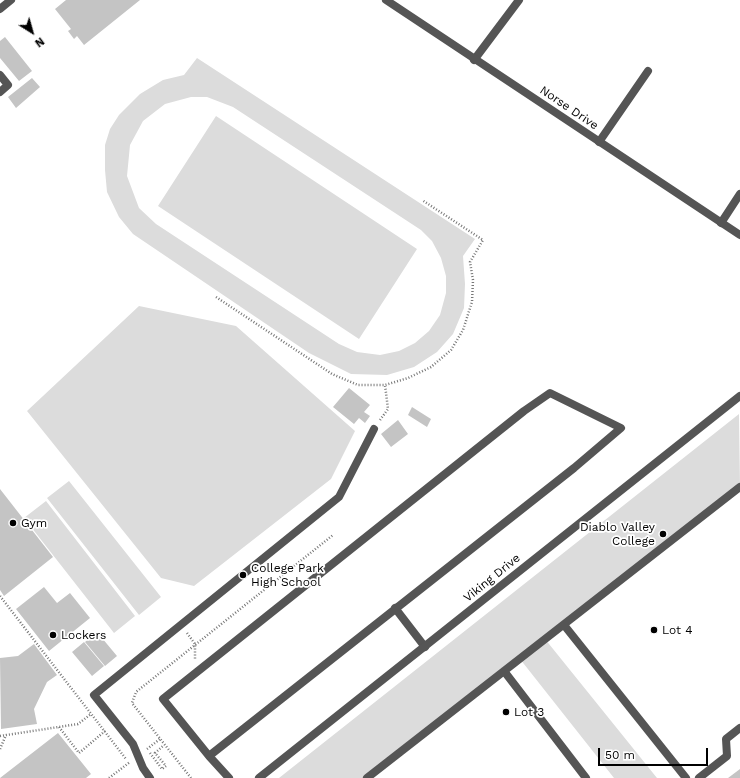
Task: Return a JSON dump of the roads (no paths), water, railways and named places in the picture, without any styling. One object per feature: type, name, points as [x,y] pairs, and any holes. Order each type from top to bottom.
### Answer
[{"type":"street","points":[[0,9],[11,0]]},
{"type":"street","name":"Norse Drive","points":[[386,0],[474,60],[740,235]]},
{"type":"street","points":[[474,60],[519,0]]},
{"type":"street","points":[[599,142],[648,71]]},
{"type":"street","points":[[0,74],[8,85],[0,92]]},
{"type":"street","points":[[721,223],[740,194]]},
{"type":"street","points":[[209,756],[574,468],[621,428],[586,409],[550,393],[524,411],[163,699],[209,756],[229,778]]},
{"type":"street","name":"Viking Drive","points":[[259,778],[740,396]]},
{"type":"street","points":[[150,778],[143,768],[133,744],[94,695],[339,497],[374,429]]},
{"type":"street","points":[[367,778],[740,487]]},
{"type":"street","points":[[395,608],[425,646]]},
{"type":"street","points":[[564,625],[686,778]]},
{"type":"street","points":[[504,671],[586,778]]},
{"type":"street","points":[[699,778],[727,756],[726,739],[740,728]]},
{"type":"place","name":"Gym","points":[[13,523]]},
{"type":"place","name":"Diablo Valley College","points":[[663,534]]},
{"type":"place","name":"College Park High School","points":[[243,575]]},
{"type":"place","name":"Lot 4","points":[[654,630]]},
{"type":"place","name":"Lockers","points":[[53,635]]},
{"type":"place","name":"Lot 3","points":[[506,712]]}]
